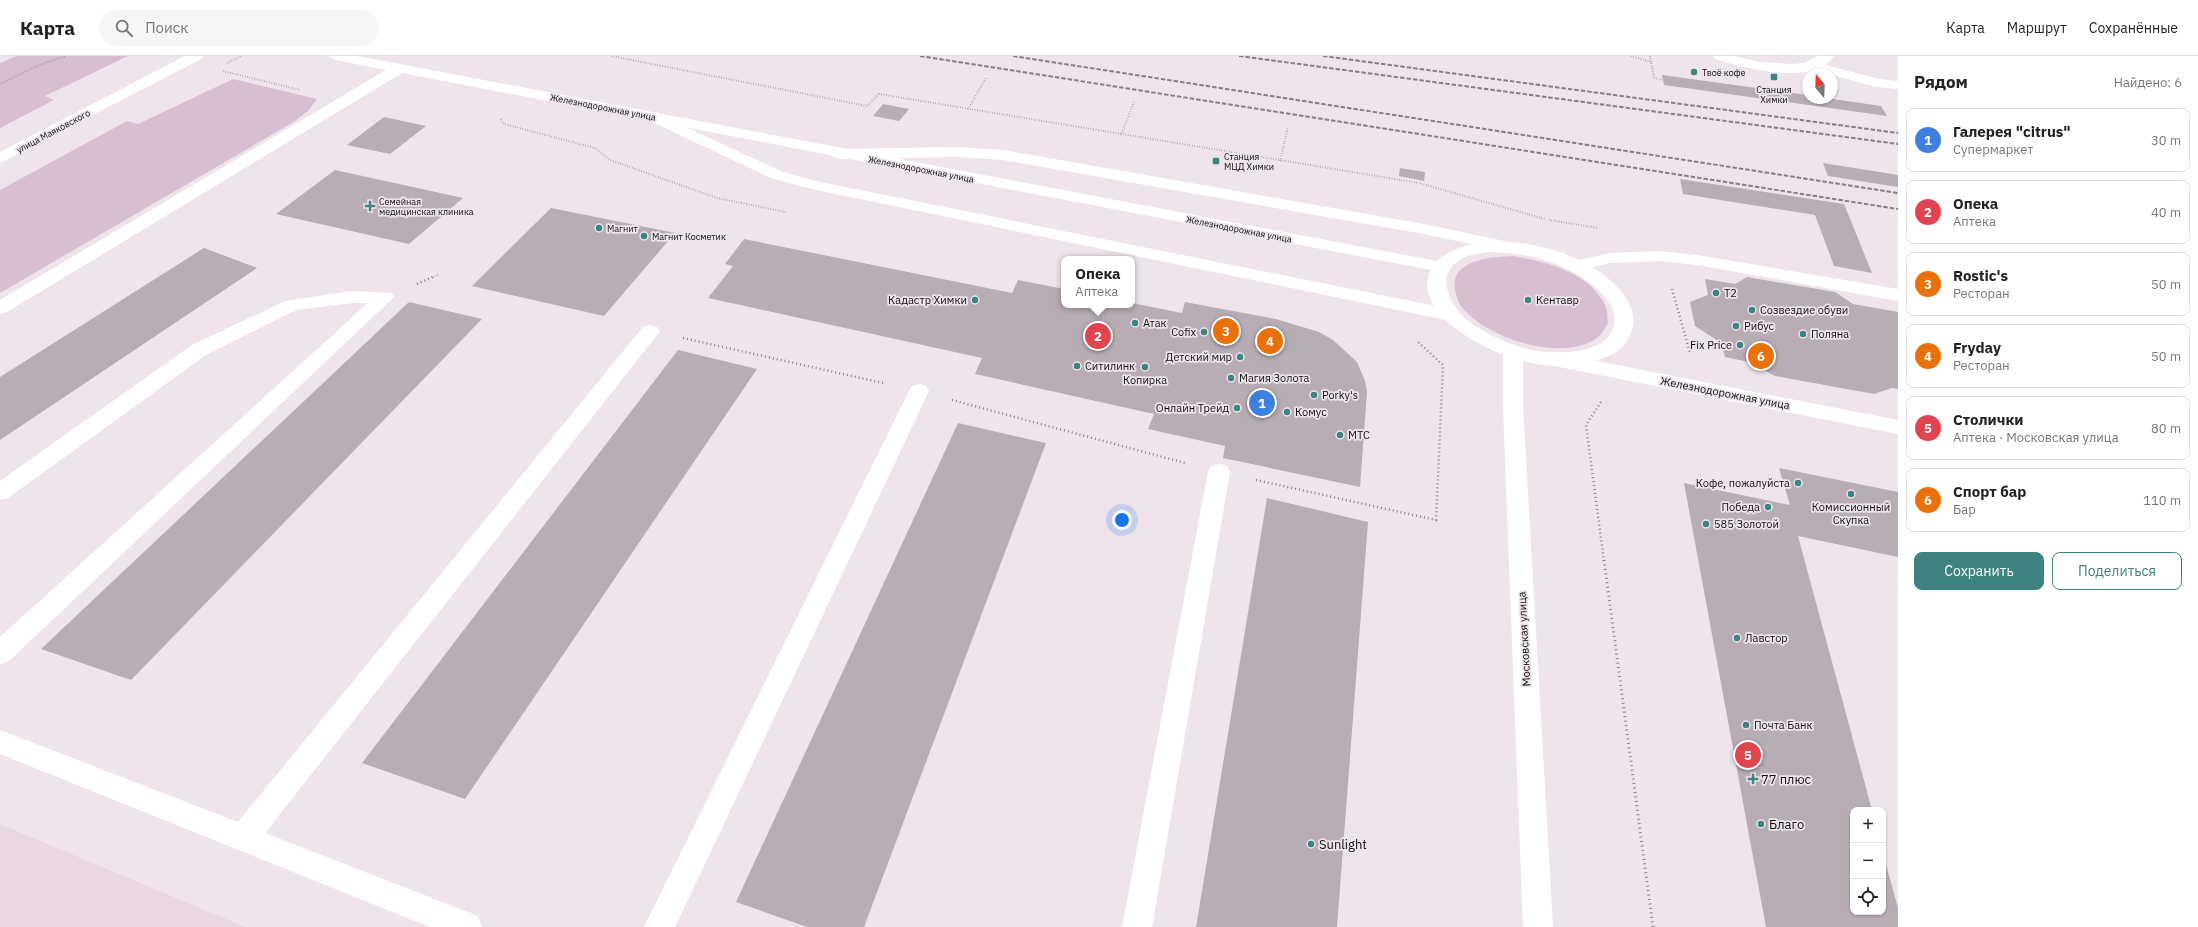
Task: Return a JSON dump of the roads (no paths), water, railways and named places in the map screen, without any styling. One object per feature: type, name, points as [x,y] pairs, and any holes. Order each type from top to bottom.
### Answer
[{"type":"street","name":"улица Маяковского","points":[[0,158],[196,56]]},
{"type":"street","name":"Железнодорожная улица","points":[[335,56],[839,154],[1442,267],[1436,281],[1439,298],[1451,315],[1467,329],[1488,342],[1513,351],[1898,427]]},
{"type":"street","points":[[1720,56],[1750,64],[1774,68],[1794,68],[1811,65],[1823,60],[1827,56]]},
{"type":"street","points":[[1811,65],[1877,83],[1898,85]]},
{"type":"street","points":[[0,308],[400,68]]},
{"type":"street","points":[[653,117],[777,175],[813,185],[1451,315]]},
{"type":"street","points":[[839,154],[957,152],[1003,155],[1417,227],[1556,257],[1578,266],[1602,282],[1618,300],[1625,319],[1622,337],[1607,350],[1589,356],[1551,359]]},
{"type":"street","points":[[1442,267],[1452,257],[1468,250],[1487,247],[1509,247]]},
{"type":"street","points":[[1578,266],[1610,258],[1660,256],[1697,260],[1898,295]]},
{"type":"street","points":[[0,492],[199,350],[292,305],[352,297],[385,297],[0,653]]},
{"type":"street","points":[[243,838],[650,331]]},
{"type":"street","name":"Московская улица","points":[[1513,351],[1512,407],[1538,927]]},
{"type":"street","points":[[659,927],[919,391]]},
{"type":"street","points":[[1137,927],[1219,472]]},
{"type":"street","points":[[0,742],[467,927]]},
{"type":"railway","points":[[920,56],[1898,209]]},
{"type":"railway","points":[[1013,56],[1898,193]]},
{"type":"railway","points":[[1239,56],[1898,144]]},
{"type":"railway","points":[[1323,56],[1898,133]]},
{"type":"place","name":"Твоё кофе","points":[[1694,72]]},
{"type":"place","name":"Станция Химки","points":[[1774,77]]},
{"type":"place","name":"Станция МЦД Химки","points":[[1216,161]]},
{"type":"place","name":"Семейная медицинская клиника","points":[[370,206]]},
{"type":"place","name":"Магнит","points":[[599,228]]},
{"type":"place","name":"Магнит Косметик","points":[[644,236]]},
{"type":"place","name":"T2","points":[[1716,293]]},
{"type":"place","name":"Кадастр Химки","points":[[975,300]]},
{"type":"place","name":"Кентавр","points":[[1528,300]]},
{"type":"place","name":"Созвездие обуви","points":[[1752,310]]},
{"type":"place","name":"Атак","points":[[1135,323]]},
{"type":"place","name":"Рибус","points":[[1736,326]]},
{"type":"place","name":"Rostic's","points":[[1226,331]]},
{"type":"place","name":"Cofix","points":[[1204,332]]},
{"type":"place","name":"Поляна","points":[[1803,334]]},
{"type":"place","name":"Опека","points":[[1098,336]]},
{"type":"place","name":"Fryday","points":[[1270,341]]},
{"type":"place","name":"Fix Price","points":[[1740,345]]},
{"type":"place","name":"Спорт бар","points":[[1761,356]]},
{"type":"place","name":"Детский мир","points":[[1240,357]]},
{"type":"place","name":"Ситилинк","points":[[1077,366]]},
{"type":"place","name":"Копирка","points":[[1145,367]]},
{"type":"place","name":"Магия Золота","points":[[1231,378]]},
{"type":"place","name":"Porky's","points":[[1314,395]]},
{"type":"place","name":"Галерея \"citrus\"","points":[[1262,403]]},
{"type":"place","name":"Онлайн Трейд","points":[[1237,408]]},
{"type":"place","name":"Комус","points":[[1287,412]]},
{"type":"place","name":"МТС","points":[[1340,435]]},
{"type":"place","name":"Кофе, пожалуйста","points":[[1798,483]]},
{"type":"place","name":"Комиссионный Скупка","points":[[1851,494]]},
{"type":"place","name":"Победа","points":[[1768,507]]},
{"type":"place","name":"585 Золотой","points":[[1706,524]]},
{"type":"place","name":"Лавстор","points":[[1737,638]]},
{"type":"place","name":"Почта Банк","points":[[1746,725]]},
{"type":"place","name":"Столички","points":[[1748,755]]},
{"type":"place","name":"77 плюс","points":[[1753,779]]},
{"type":"place","name":"Благо","points":[[1761,824]]},
{"type":"place","name":"Sunlight","points":[[1311,844]]}]
